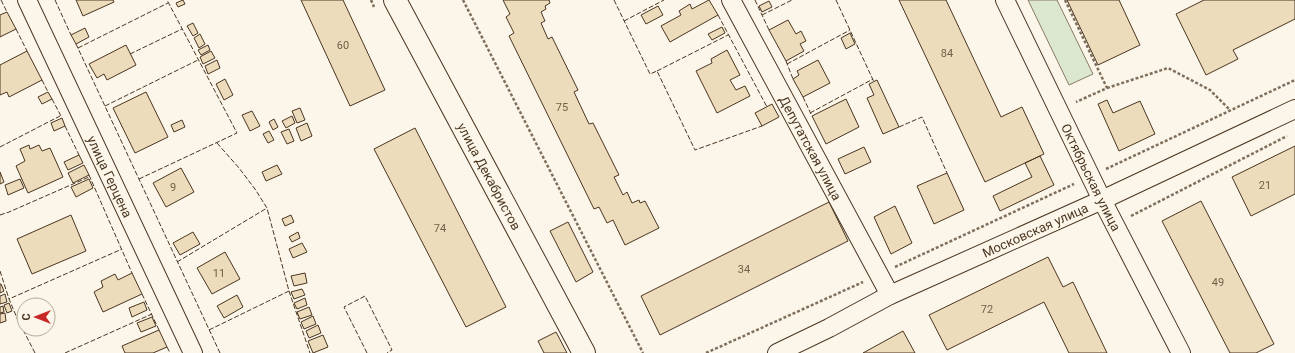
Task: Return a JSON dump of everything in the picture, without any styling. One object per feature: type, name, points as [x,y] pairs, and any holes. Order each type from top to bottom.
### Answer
[{"type":"street","name":"улица Герцена","points":[[27,0],[193,353]]},
{"type":"street","name":"улица Декабристов","points":[[396,0],[584,353]]},
{"type":"street","name":"Депутатская улица","points":[[731,0],[890,296]]},
{"type":"street","name":"Октябрьская улица","points":[[1004,0],[1102,200],[1181,353]]},
{"type":"street","name":"Московская улица","points":[[777,353],[890,296],[1102,200],[1295,108]]},
{"type":"path","points":[[463,0],[644,353]]},
{"type":"path","points":[[1065,0],[1107,88]]},
{"type":"path","points":[[1072,104],[1107,88],[1168,68],[1210,90],[1230,110]]},
{"type":"path","points":[[1105,170],[1295,80]]},
{"type":"path","points":[[1129,217],[1288,135]]},
{"type":"green space","points":[[1028,0],[1057,0],[1093,74],[1069,85]]},
{"type":"building","points":[[76,0],[113,0],[114,2],[83,16]]},
{"type":"building","points":[[183,0],[185,4],[178,7],[176,3]]},
{"type":"building","points":[[301,0],[343,0],[385,90],[350,106]]},
{"type":"building","points":[[503,0],[549,0],[550,3],[545,6],[546,9],[541,12],[545,21],[541,23],[548,39],[552,37],[578,90],[574,92],[589,124],[593,123],[619,175],[614,177],[623,195],[627,192],[632,203],[639,200],[640,203],[645,201],[659,228],[625,245],[613,220],[607,223],[599,207],[594,209],[509,36],[514,33],[506,17],[510,14]]},
{"type":"building","points":[[709,0],[718,15],[670,42],[661,26],[681,15],[679,11],[690,4],[692,9]]},
{"type":"building","points":[[899,0],[946,0],[1001,117],[1022,107],[1044,154],[985,182]]},
{"type":"building","points":[[1067,0],[1119,0],[1140,45],[1098,65]]},
{"type":"building","points":[[1204,0],[1295,0],[1295,19],[1233,50],[1238,59],[1206,75],[1176,14]]},
{"type":"building","points":[[769,1],[772,7],[762,12],[759,6]]},
{"type":"building","points":[[658,6],[663,15],[646,24],[641,15]]},
{"type":"building","points":[[7,12],[16,29],[0,37],[0,15]]},
{"type":"building","points":[[788,20],[796,34],[801,31],[806,41],[800,44],[804,51],[786,61],[769,30]]},
{"type":"building","points":[[193,23],[198,33],[193,36],[187,26]]},
{"type":"building","points":[[722,27],[725,33],[712,40],[708,34]]},
{"type":"building","points":[[85,28],[89,37],[76,44],[71,35]]},
{"type":"building","points":[[850,33],[855,44],[846,49],[841,38]]},
{"type":"building","points":[[200,34],[205,44],[199,48],[194,38]]},
{"type":"building","points":[[126,45],[136,65],[107,80],[104,74],[97,78],[89,64]]},
{"type":"building","points":[[208,45],[210,50],[201,55],[198,50]]},
{"type":"building","points":[[727,50],[740,75],[730,80],[736,90],[745,86],[750,96],[717,113],[696,71],[712,63],[711,59]]},
{"type":"building","points":[[27,51],[42,80],[9,97],[7,92],[0,95],[0,65]]},
{"type":"building","points":[[211,51],[215,58],[203,64],[200,57]]},
{"type":"building","points":[[217,60],[220,68],[208,74],[205,66]]},
{"type":"building","points":[[818,60],[830,83],[803,97],[793,79],[799,75],[797,71]]},
{"type":"building","points":[[225,79],[233,95],[224,100],[216,84]]},
{"type":"building","points":[[877,80],[899,127],[883,134],[867,98],[874,95],[869,84]]},
{"type":"building","points":[[48,92],[52,99],[42,104],[38,97]]},
{"type":"building","points":[[146,92],[168,137],[135,153],[113,108]]},
{"type":"building","points":[[846,99],[859,127],[826,144],[812,116]]},
{"type":"building","points":[[1107,100],[1113,113],[1140,101],[1155,134],[1119,151],[1098,104]]},
{"type":"building","points":[[772,104],[779,117],[762,126],[755,113]]},
{"type":"building","points":[[300,108],[305,120],[297,123],[292,111]]},
{"type":"building","points":[[252,111],[260,126],[250,131],[242,115]]},
{"type":"building","points":[[292,116],[295,123],[286,128],[282,121]]},
{"type":"building","points":[[62,118],[65,126],[54,131],[51,123]]},
{"type":"building","points":[[274,119],[278,127],[273,130],[269,122]]},
{"type":"building","points":[[182,120],[185,127],[174,132],[171,125]]},
{"type":"building","points":[[307,123],[312,136],[301,141],[296,128]]},
{"type":"building","points":[[415,128],[506,307],[466,327],[374,149]]},
{"type":"building","points":[[289,129],[294,141],[287,144],[281,132]]},
{"type":"building","points":[[269,131],[274,140],[268,143],[263,134]]},
{"type":"building","points":[[29,145],[30,149],[39,145],[42,151],[50,148],[63,177],[28,193],[16,166],[25,161],[20,149]]},
{"type":"building","points":[[1295,146],[1295,194],[1251,216],[1232,177]]},
{"type":"building","points":[[864,147],[871,162],[845,174],[838,159]]},
{"type":"building","points":[[79,155],[83,163],[68,170],[64,162]]},
{"type":"building","points":[[1040,156],[1054,185],[1000,211],[993,196],[1032,177],[1025,163]]},
{"type":"building","points":[[84,165],[89,175],[73,183],[68,173]]},
{"type":"building","points":[[277,165],[282,174],[266,181],[262,172]]},
{"type":"building","points":[[181,168],[194,192],[166,207],[153,183]]},
{"type":"building","points":[[0,172],[4,182],[0,184]]},
{"type":"building","points":[[947,173],[964,210],[934,224],[917,186]]},
{"type":"building","points":[[20,179],[24,188],[8,195],[5,185]]},
{"type":"building","points":[[89,179],[93,188],[76,197],[71,187]]},
{"type":"building","points":[[1201,201],[1274,344],[1256,353],[1230,353],[1162,221]]},
{"type":"building","points":[[829,202],[848,241],[660,335],[641,296]]},
{"type":"building","points":[[895,206],[912,243],[891,254],[874,217]]},
{"type":"building","points":[[71,215],[86,251],[32,274],[17,239]]},
{"type":"building","points":[[291,215],[294,222],[285,226],[282,219]]},
{"type":"building","points":[[568,222],[593,272],[576,282],[550,231]]},
{"type":"building","points":[[193,232],[200,244],[180,255],[173,243]]},
{"type":"building","points":[[298,232],[300,238],[292,242],[289,237]]},
{"type":"building","points":[[302,243],[307,252],[293,258],[289,249]]},
{"type":"building","points":[[225,252],[240,279],[212,294],[197,268]]},
{"type":"building","points":[[1048,257],[1063,287],[1073,282],[1107,353],[1069,353],[1044,302],[947,350],[929,315]]},
{"type":"building","points":[[132,273],[142,294],[103,312],[94,292],[103,287],[101,281],[115,274],[118,280]]},
{"type":"building","points":[[305,273],[307,283],[294,286],[291,276]]},
{"type":"building","points":[[0,284],[4,291],[0,293]]},
{"type":"building","points":[[302,289],[305,295],[294,299],[291,292]]},
{"type":"building","points":[[5,294],[7,302],[0,304],[0,296]]},
{"type":"building","points":[[237,295],[243,307],[224,318],[217,306]]},
{"type":"building","points":[[305,298],[307,305],[297,309],[294,303]]},
{"type":"building","points":[[144,302],[147,310],[132,317],[129,308]]},
{"type":"building","points":[[9,303],[12,311],[7,313],[4,305]]},
{"type":"building","points":[[3,306],[4,312],[0,313],[0,307]]},
{"type":"building","points":[[309,307],[312,315],[300,319],[297,312]]},
{"type":"building","points":[[5,313],[6,321],[0,323],[0,314]]},
{"type":"building","points":[[313,316],[316,324],[304,329],[301,322]]},
{"type":"building","points":[[152,317],[156,326],[141,332],[137,323]]},
{"type":"building","points":[[318,325],[321,333],[309,338],[306,331]]},
{"type":"building","points":[[159,330],[167,347],[153,353],[125,353],[122,346]]},
{"type":"building","points":[[903,331],[915,353],[863,353]]},
{"type":"building","points":[[556,332],[567,353],[544,353],[538,341]]},
{"type":"building","points":[[323,335],[328,347],[313,353],[308,341]]},
{"type":"fence","points":[[1,0],[7,12]]},
{"type":"fence","points":[[55,0],[71,35]]},
{"type":"fence","points":[[139,179],[237,133],[167,0]]},
{"type":"fence","points":[[614,0],[650,74],[657,71],[695,150],[762,126]]},
{"type":"fence","points":[[624,21],[664,0]]},
{"type":"fence","points":[[755,0],[769,30]]},
{"type":"fence","points":[[762,15],[792,0]]},
{"type":"fence","points":[[836,0],[874,82]]},
{"type":"fence","points":[[78,48],[168,3]]},
{"type":"fence","points":[[718,15],[767,107]]},
{"type":"fence","points":[[16,29],[27,51]]},
{"type":"fence","points":[[130,54],[182,29]]},
{"type":"fence","points":[[787,64],[850,30]]},
{"type":"fence","points":[[657,71],[728,35]]},
{"type":"fence","points":[[76,44],[220,353]]},
{"type":"fence","points":[[105,106],[198,60]]},
{"type":"fence","points":[[786,61],[793,79]]},
{"type":"fence","points":[[810,113],[873,79]]},
{"type":"fence","points":[[42,80],[48,92]]},
{"type":"fence","points":[[803,97],[811,114]]},
{"type":"fence","points":[[52,99],[61,116]]},
{"type":"fence","points":[[0,147],[60,116]]},
{"type":"fence","points":[[899,127],[922,117],[947,173]]},
{"type":"fence","points":[[65,126],[79,155]]},
{"type":"fence","points":[[217,143],[239,168],[267,208],[289,291],[310,353]]},
{"type":"fence","points":[[89,175],[132,273]]},
{"type":"fence","points":[[0,215],[89,177]]},
{"type":"fence","points":[[177,262],[267,208]]},
{"type":"fence","points":[[35,353],[9,299],[122,249]]},
{"type":"fence","points":[[0,271],[9,299]]},
{"type":"fence","points":[[209,330],[289,291]]},
{"type":"fence","points":[[142,294],[159,330]]},
{"type":"fence","points":[[367,353],[344,307],[365,296],[392,350],[387,353]]},
{"type":"fence","points":[[65,353],[152,314]]},
{"type":"fence","points":[[167,347],[170,353]]}]
